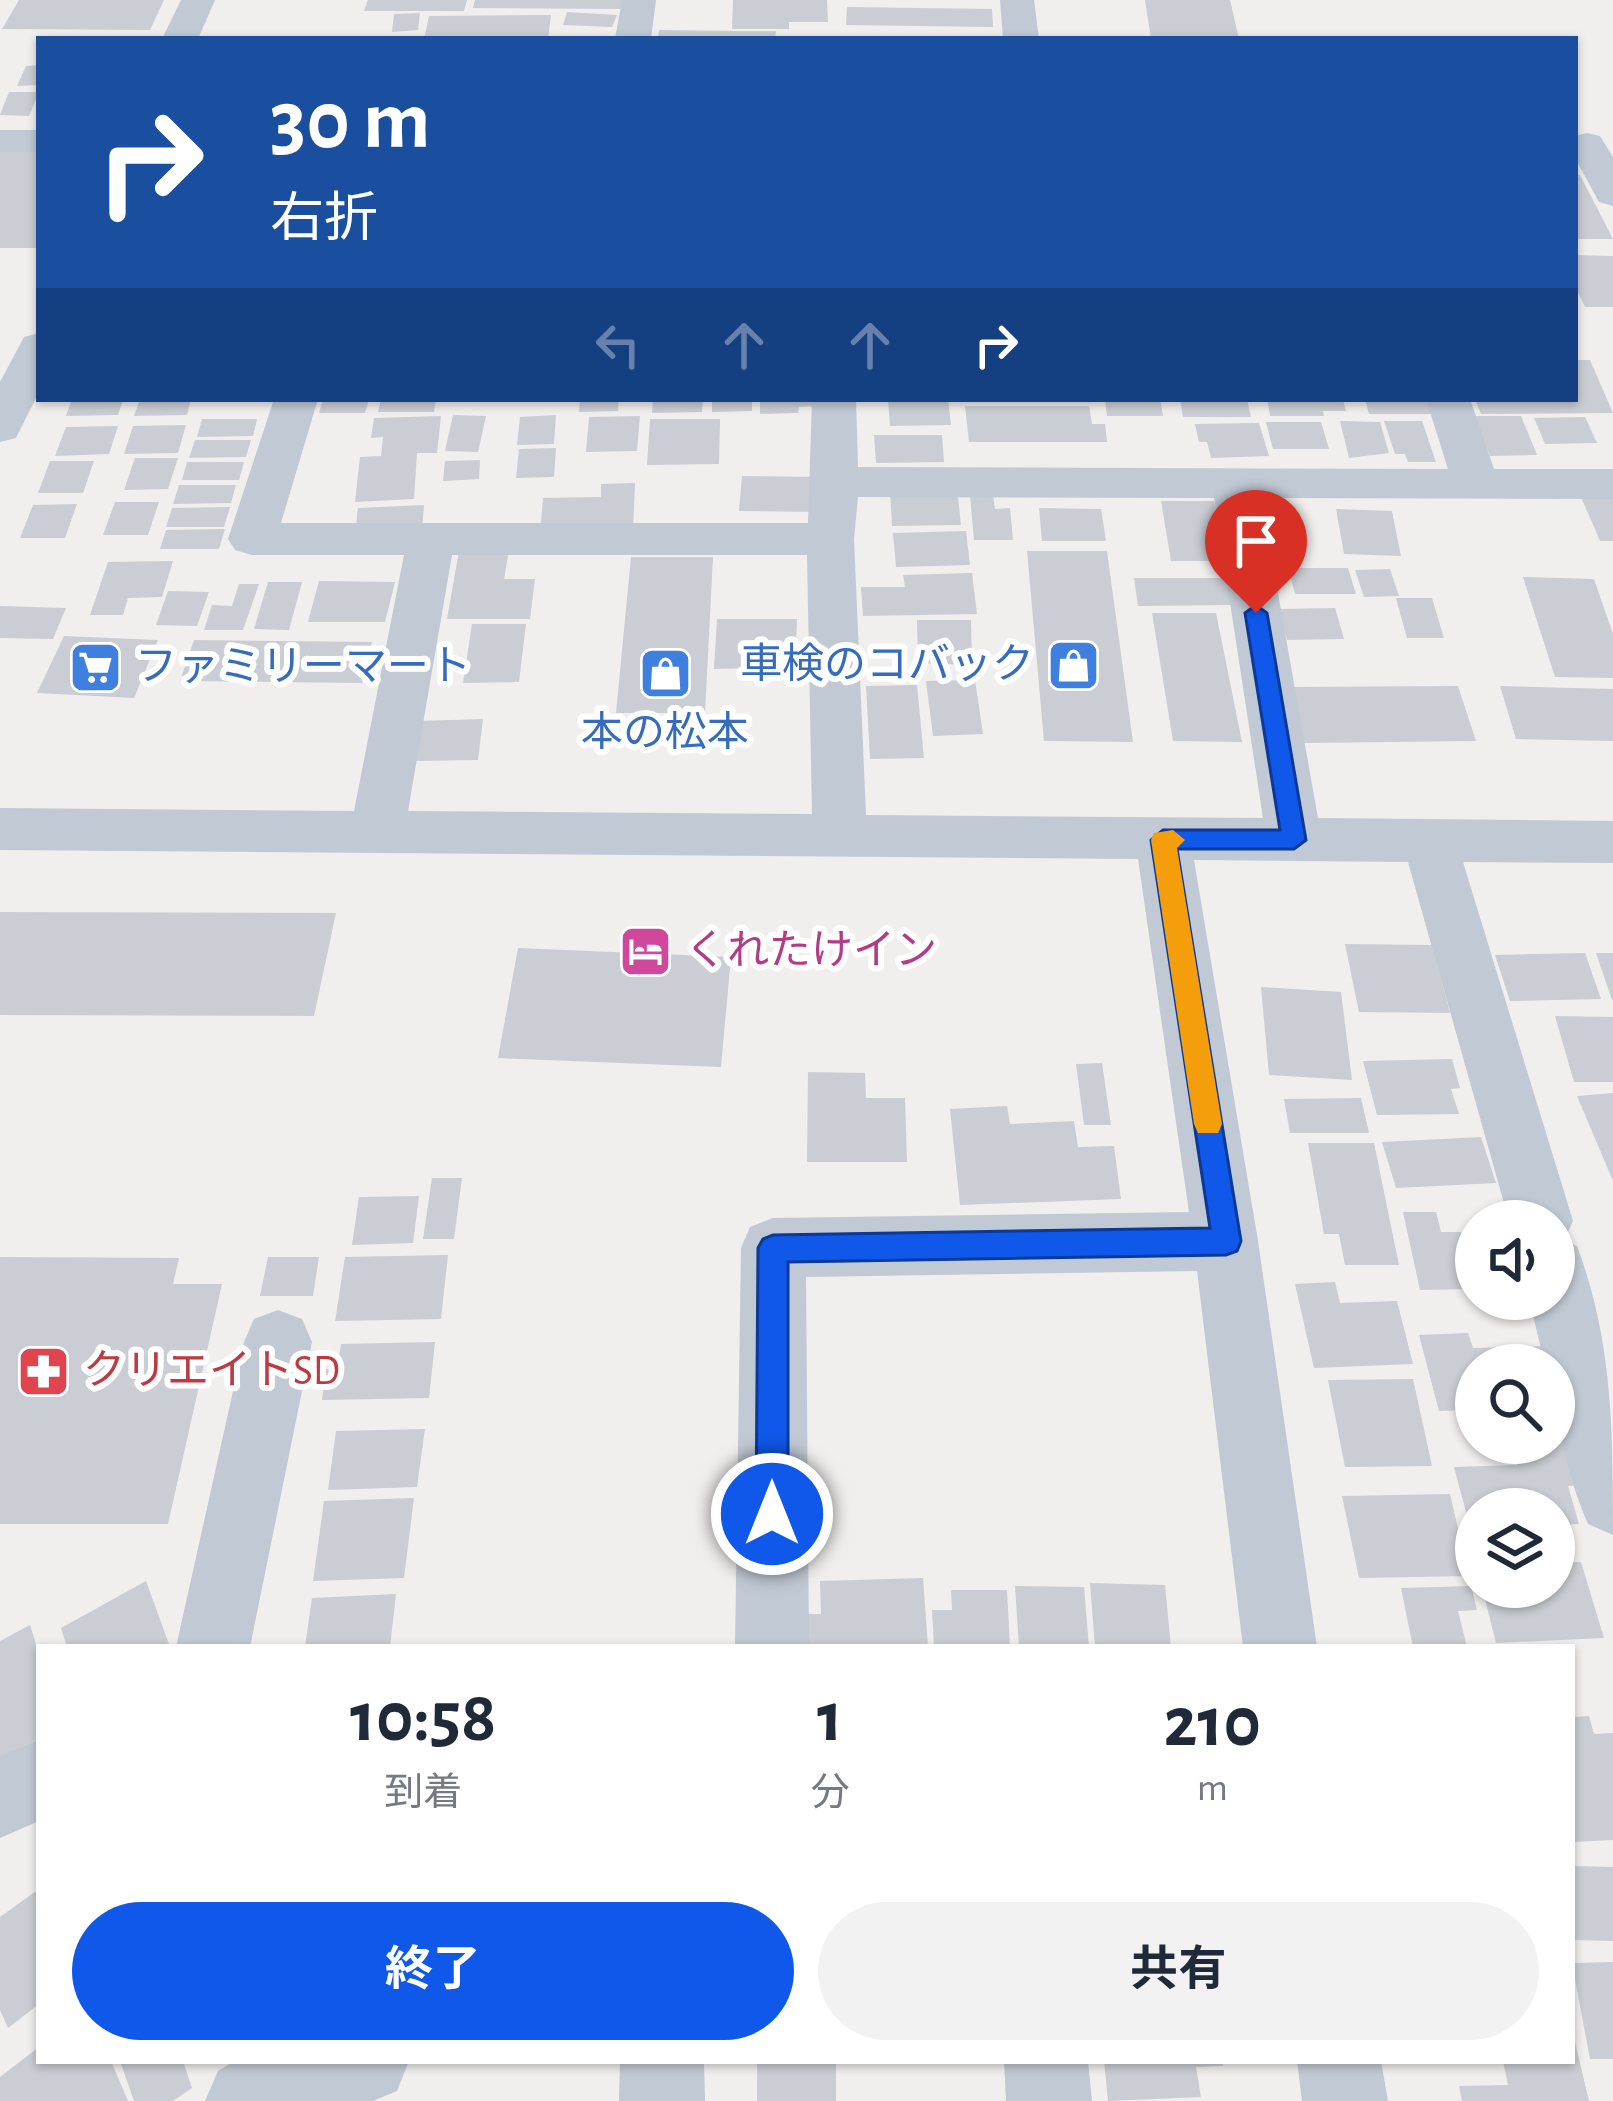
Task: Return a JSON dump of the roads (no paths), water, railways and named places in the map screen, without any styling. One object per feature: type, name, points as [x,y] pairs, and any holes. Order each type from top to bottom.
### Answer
[{"type":"street","points":[[181,36],[198,0]]},
{"type":"street","points":[[633,36],[639,0]]},
{"type":"street","points":[[1017,0],[1022,36]]},
{"type":"street","points":[[0,141],[36,141]]},
{"type":"street","points":[[1592,144],[1613,194]]},
{"type":"street","points":[[0,428],[36,352]]},
{"type":"street","points":[[295,402],[252,539],[830,539]]},
{"type":"street","points":[[834,402],[836,482],[830,539],[840,836]]},
{"type":"street","points":[[1449,402],[1476,483]]},
{"type":"street","points":[[836,482],[1613,484]]},
{"type":"street","points":[[1234,484],[1294,840]]},
{"type":"street","points":[[377,835],[430,539]]},
{"type":"street","points":[[0,829],[1613,842]]},
{"type":"street","points":[[1163,840],[1226,1241],[1280,1644]]},
{"type":"street","points":[[1429,840],[1534,1200]]},
{"type":"street","points":[[772,1644],[773,1248],[1226,1241]]},
{"type":"street","points":[[1575,1303],[1593,1334],[1613,1498]]},
{"type":"street","points":[[214,1644],[278,1342]]},
{"type":"street","points":[[0,1799],[36,1780]]},
{"type":"street","points":[[264,2083],[353,2064]]},
{"type":"street","points":[[662,2064],[662,2101]]},
{"type":"street","points":[[1046,2064],[1049,2101]]},
{"type":"street","points":[[1340,2064],[1346,2101]]},
{"type":"place","name":"車検のコバック","points":[[1073,665]]},
{"type":"place","name":"ファミリーマート","points":[[96,667]]},
{"type":"place","name":"本の松本","points":[[665,674]]},
{"type":"place","name":"くれたけイン","points":[[646,951]]},
{"type":"place","name":"クリエイトSD","points":[[44,1371]]}]
